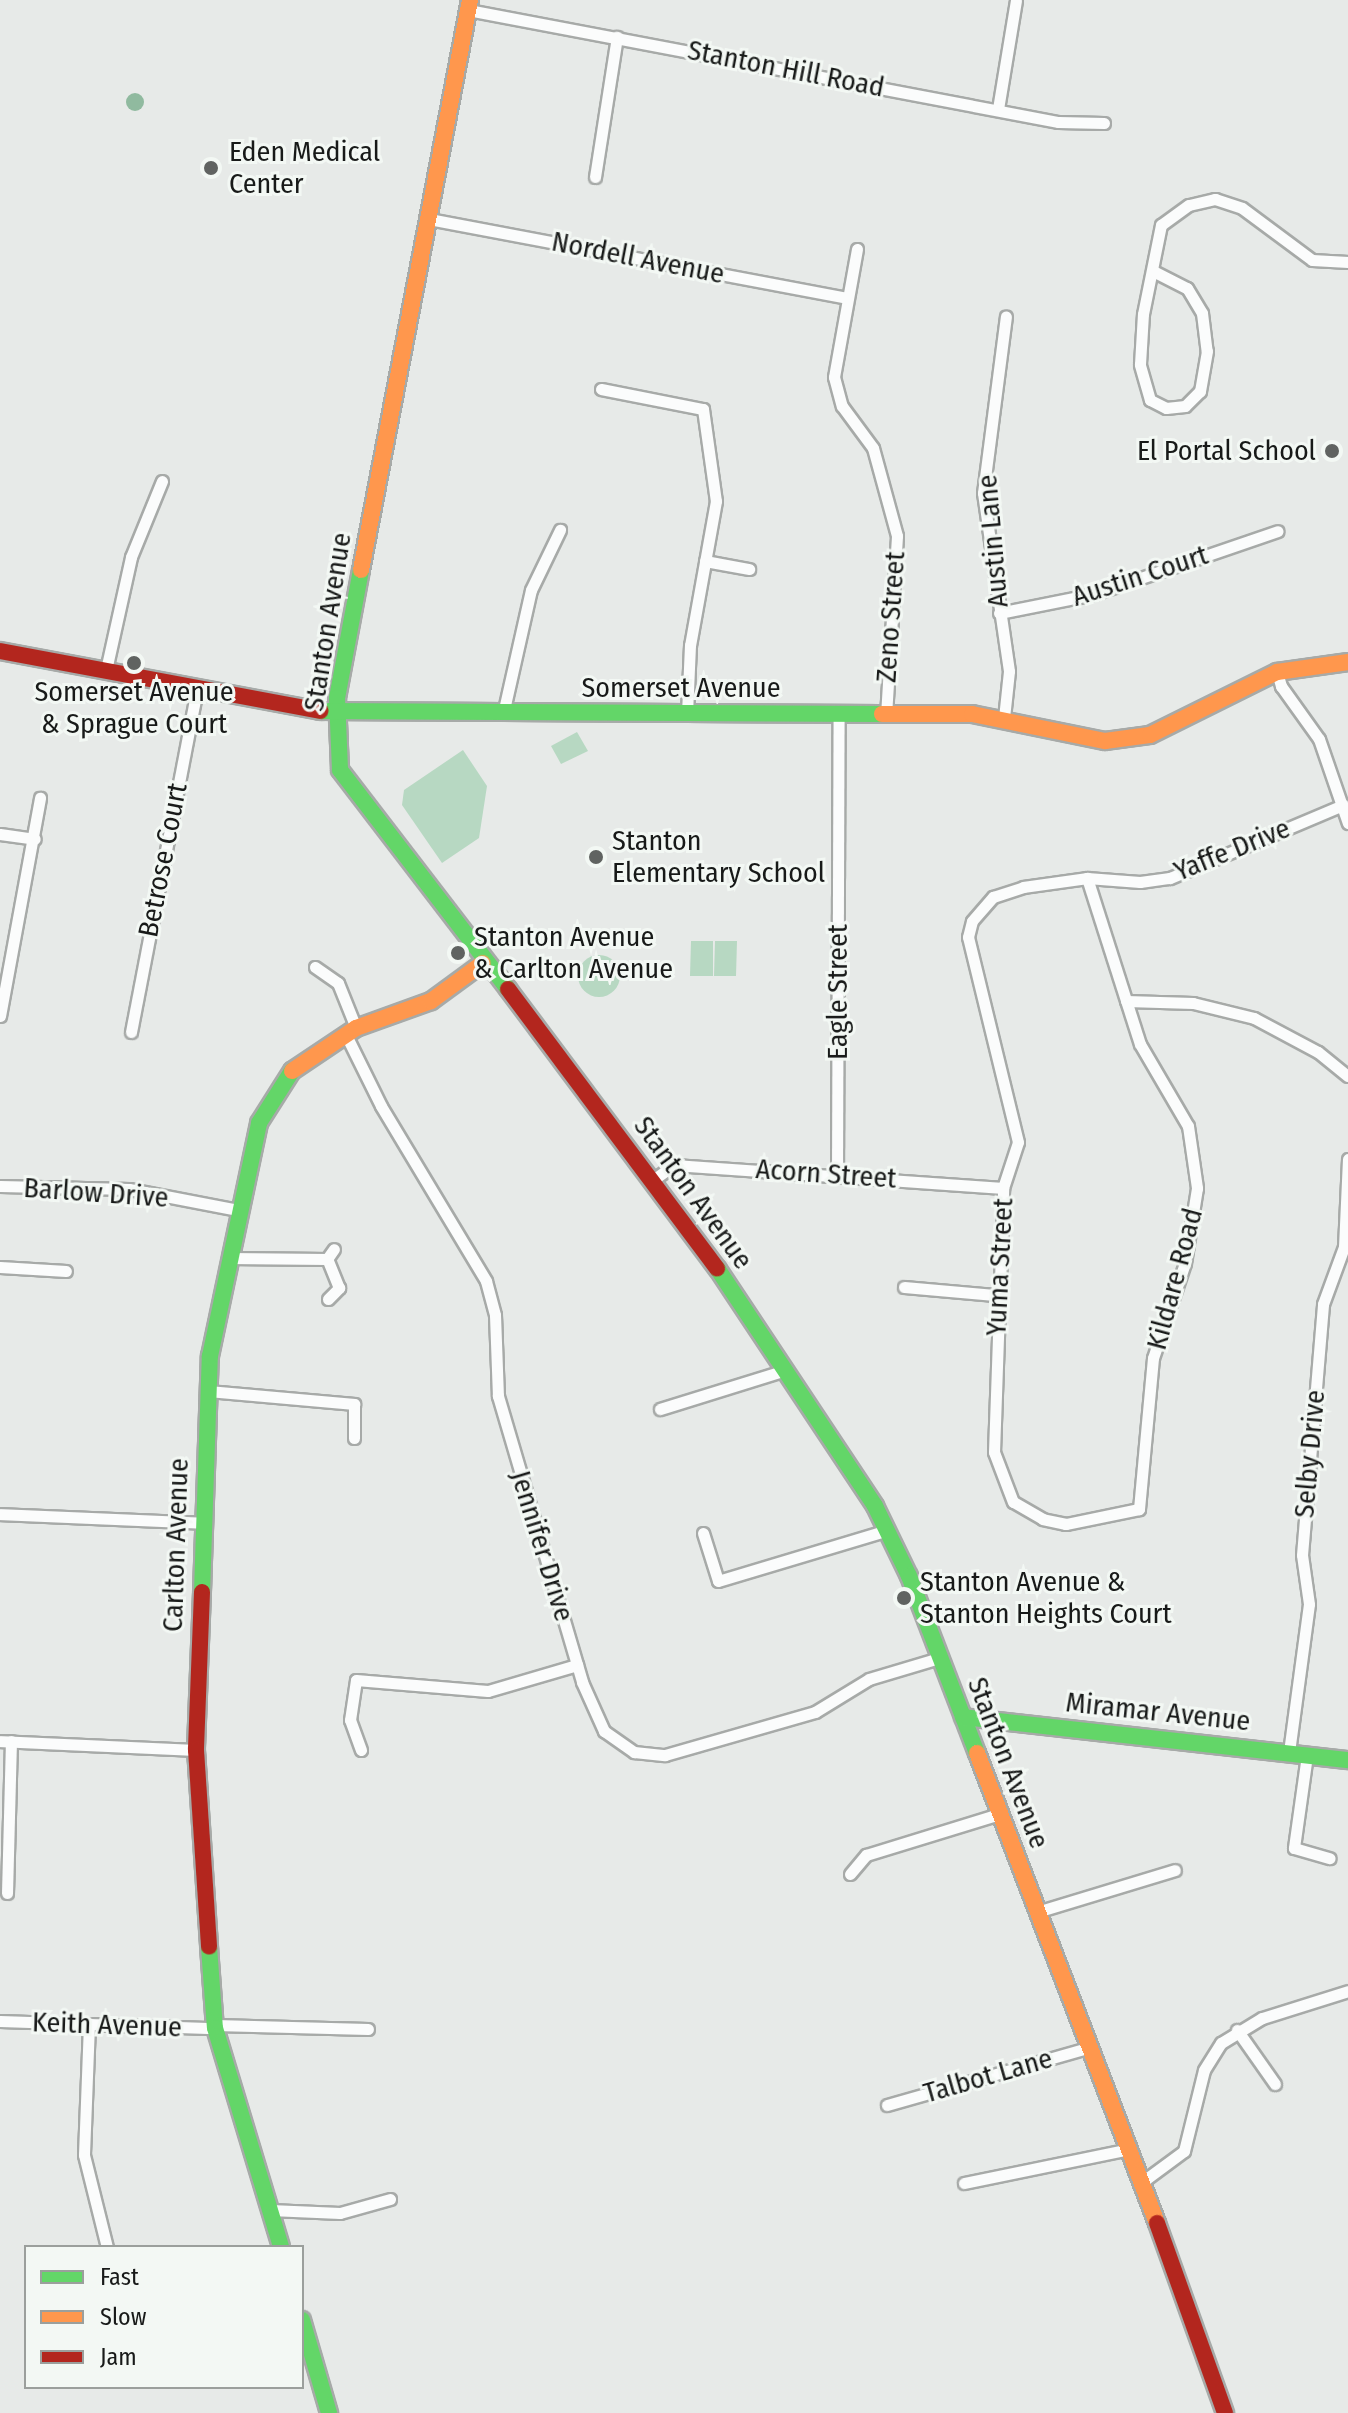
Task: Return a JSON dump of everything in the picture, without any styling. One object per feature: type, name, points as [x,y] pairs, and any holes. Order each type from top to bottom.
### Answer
[{"type":"street","points":[[998,109],[1016,0]]},
{"type":"street","name":"Stanton Hill Road","points":[[469,5],[617,37],[1058,122],[1104,123]]},
{"type":"street","name":"Stanton Avenue","points":[[469,5],[337,714],[338,762],[344,779],[653,1180],[786,1370],[888,1530],[1142,2182],[1225,2413]]},
{"type":"street","points":[[595,177],[617,37]]},
{"type":"street","points":[[1153,271],[1187,288],[1202,313],[1207,351],[1200,391],[1185,406],[1166,408],[1150,400],[1143,387],[1143,314],[1161,225],[1189,205],[1215,199],[1242,208],[1312,260],[1348,262]]},
{"type":"street","name":"Nordell Avenue","points":[[429,219],[847,298]]},
{"type":"street","name":"Zeno Street","points":[[857,249],[835,387],[842,406],[873,448],[897,536],[886,714]]},
{"type":"street","name":"Austin Lane","points":[[1004,718],[1010,680],[983,493],[1006,316]]},
{"type":"street","points":[[601,389],[703,409],[717,489],[690,645],[687,714]]},
{"type":"street","points":[[106,670],[131,557],[162,481]]},
{"type":"street","points":[[503,714],[528,600],[560,530]]},
{"type":"street","name":"Austin Court","points":[[999,613],[1094,594],[1278,531]]},
{"type":"street","points":[[705,561],[749,569]]},
{"type":"street","name":"Somerset Avenue","points":[[0,651],[337,714],[886,714],[1004,718],[1092,740],[1130,739],[1184,721],[1277,672],[1348,662]]},
{"type":"street","points":[[1277,672],[1281,686],[1319,739],[1348,823]]},
{"type":"street","name":"Betrose Court","points":[[131,1032],[197,688]]},
{"type":"street","name":"Eagle Street","points":[[837,1173],[839,714]]},
{"type":"street","points":[[0,1016],[5,965],[35,839],[40,798]]},
{"type":"street","name":"Yaffe Drive","points":[[1023,887],[1087,878],[1140,882],[1170,878],[1343,805]]},
{"type":"street","points":[[0,834],[35,839]]},
{"type":"street","name":"Kildare Road","points":[[1087,878],[1140,1044],[1188,1126],[1197,1170],[1185,1263],[1153,1358],[1139,1509]]},
{"type":"street","name":"Yuma Street","points":[[1023,887],[981,906],[968,937],[1018,1142],[1003,1188],[995,1295],[994,1452],[1013,1502],[1043,1519],[1066,1524],[1139,1509]]},
{"type":"street","name":"Carlton Avenue","points":[[280,2245],[215,2026],[196,1750],[208,1391],[228,1258],[259,1123],[296,1065],[350,1031],[431,1001],[483,963]]},
{"type":"street","name":"Jennifer Drive","points":[[315,967],[338,983],[350,1031],[377,1099],[486,1281],[495,1315],[498,1396],[577,1665],[593,1714],[604,1731],[625,1748],[654,1756],[815,1712],[869,1679],[939,1658]]},
{"type":"street","points":[[1126,1001],[1193,1003],[1254,1018],[1318,1052],[1348,1076]]},
{"type":"street","name":"Selby Drive","points":[[1289,1752],[1309,1604],[1302,1555],[1323,1304],[1344,1247],[1348,1159]]},
{"type":"street","name":"Acorn Street","points":[[653,1180],[674,1165],[837,1173],[1003,1188]]},
{"type":"street","name":"Barlow Drive","points":[[0,1186],[129,1189],[238,1210]]},
{"type":"street","points":[[228,1258],[330,1254],[339,1288],[328,1299]]},
{"type":"street","points":[[0,1267],[66,1271]]},
{"type":"street","points":[[904,1287],[995,1295]]},
{"type":"street","points":[[660,1409],[786,1370]]},
{"type":"street","points":[[208,1391],[354,1404],[354,1438]]},
{"type":"street","points":[[0,1514],[203,1523]]},
{"type":"street","points":[[703,1533],[718,1581],[888,1530]]},
{"type":"street","points":[[361,1750],[350,1720],[356,1680],[488,1691],[577,1665]]},
{"type":"street","name":"Miramar Avenue","points":[[963,1717],[1348,1760]]},
{"type":"street","points":[[7,1893],[5,1741],[196,1750]]},
{"type":"street","points":[[1307,1755],[1294,1848],[1330,1858]]},
{"type":"street","points":[[850,1874],[866,1855],[999,1814]]},
{"type":"street","points":[[1037,1912],[1175,1870]]},
{"type":"street","points":[[1142,2182],[1184,2151],[1208,2062],[1237,2030],[1348,1991]]},
{"type":"street","name":"Keith Avenue","points":[[0,2021],[368,2029]]},
{"type":"street","points":[[89,2024],[84,2155],[106,2245]]},
{"type":"street","points":[[1237,2030],[1275,2084]]},
{"type":"street","name":"Talbot Lane","points":[[887,2105],[1090,2047]]},
{"type":"street","points":[[964,2183],[1129,2149]]},
{"type":"street","points":[[270,2210],[340,2213],[390,2199]]},
{"type":"street","points":[[304,2327],[329,2413]]},
{"type":"shaded area","points":[[135,93],[144,102],[135,111],[126,102]]},
{"type":"shaded area","points":[[577,732],[588,751],[561,764],[551,746]]},
{"type":"shaded area","points":[[463,750],[487,786],[479,838],[442,863],[402,805],[404,790]]},
{"type":"shaded area","points":[[691,941],[713,941],[713,976],[690,976]]},
{"type":"shaded area","points":[[715,941],[737,941],[736,976],[714,976]]},
{"type":"shaded area","points":[[599,955],[614,961],[620,976],[614,991],[599,997],[584,991],[578,976],[584,961]]},
{"type":"traffic: fast","points":[[361,570],[337,698],[340,770],[508,989]]},
{"type":"traffic: fast","points":[[320,711],[882,714]]},
{"type":"traffic: fast","points":[[202,1592],[210,1356],[259,1123],[292,1071]]},
{"type":"traffic: fast","points":[[717,1268],[875,1506],[909,1576],[977,1753]]},
{"type":"traffic: fast","points":[[963,1717],[1348,1760]]},
{"type":"traffic: fast","points":[[209,1947],[215,2028],[280,2245]]},
{"type":"traffic: fast","points":[[304,2327],[329,2413]]},
{"type":"traffic: slow","points":[[361,570],[470,0]]},
{"type":"traffic: slow","points":[[882,714],[972,714],[1105,741],[1150,735],[1277,672],[1348,662]]},
{"type":"traffic: slow","points":[[292,1071],[356,1028],[431,1001],[483,963]]},
{"type":"traffic: slow","points":[[977,1753],[1157,2223]]},
{"type":"traffic: jam","points":[[0,651],[320,711]]},
{"type":"traffic: jam","points":[[508,989],[717,1268]]},
{"type":"traffic: jam","points":[[202,1592],[196,1750],[209,1947]]},
{"type":"traffic: jam","points":[[1157,2223],[1225,2413]]},
{"type":"place","name":"Eden Medical Center","points":[[211,168]]},
{"type":"place","name":"El Portal School","points":[[1332,451]]},
{"type":"place","name":"Somerset Avenue & Sprague Court","points":[[134,663]]},
{"type":"place","name":"Stanton Elementary School","points":[[596,857]]},
{"type":"place","name":"Stanton Avenue & Carlton Avenue","points":[[458,953]]},
{"type":"place","name":"Stanton Avenue & Stanton Heights Court","points":[[904,1598]]}]
